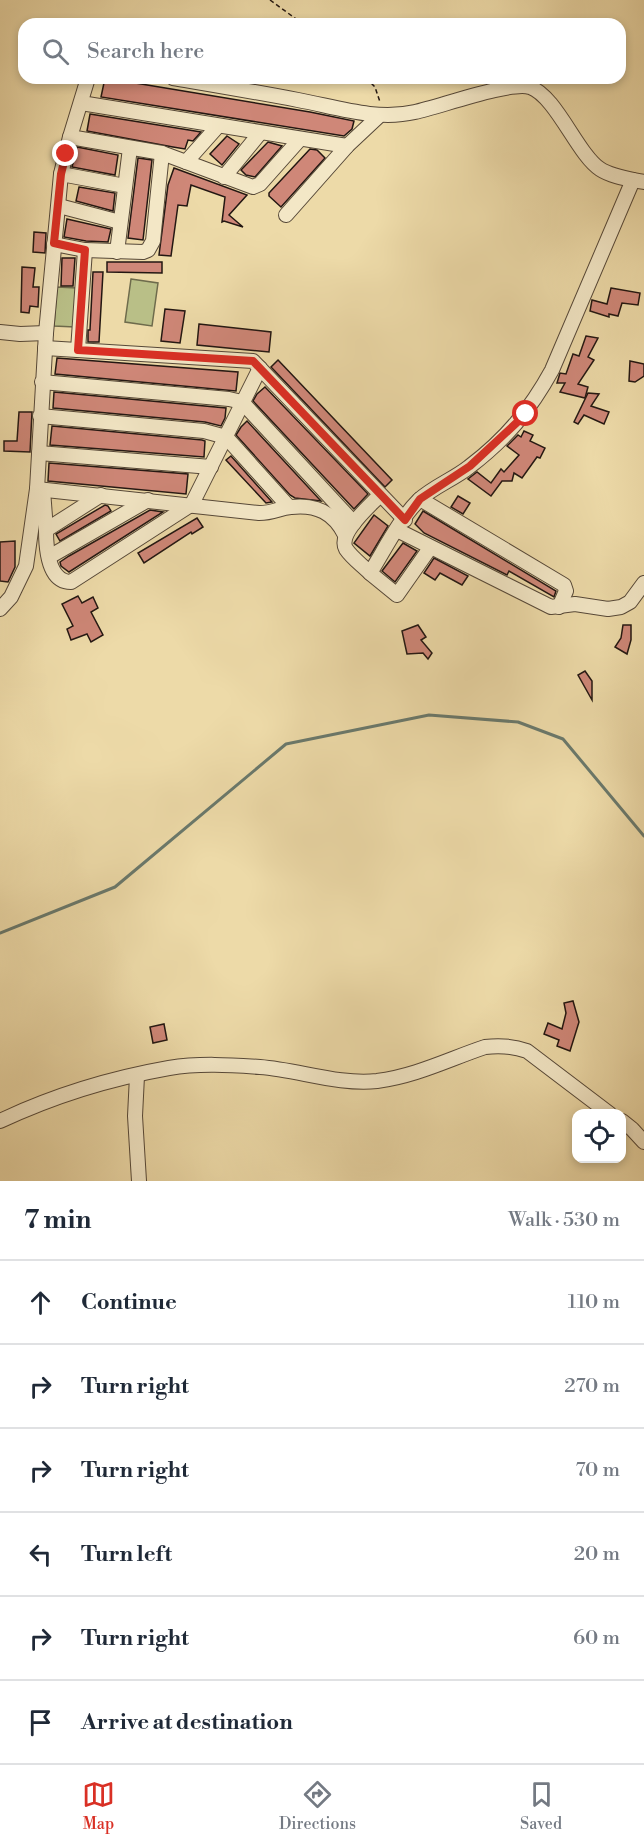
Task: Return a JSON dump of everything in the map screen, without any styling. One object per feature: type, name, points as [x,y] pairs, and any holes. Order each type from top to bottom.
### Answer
[{"type":"street","points":[[86,84],[61,174],[40,417],[40,489],[49,557],[60,580],[71,582],[192,504],[260,368]]},
{"type":"street","points":[[205,84],[379,116],[414,112],[468,97],[521,86],[531,88],[540,94],[570,129],[592,162],[600,169],[638,181],[552,370],[526,414],[470,466],[420,499],[370,573]]},
{"type":"street","points":[[81,103],[347,146]]},
{"type":"street","points":[[286,215],[347,146],[379,116]]},
{"type":"street","points":[[186,162],[218,126]]},
{"type":"street","points":[[224,177],[260,133]]},
{"type":"street","points":[[70,137],[162,153],[257,187],[300,139]]},
{"type":"street","points":[[117,252],[130,148]]},
{"type":"street","points":[[54,243],[85,250],[117,252],[143,252],[151,246],[162,153]]},
{"type":"street","points":[[61,174],[124,186]]},
{"type":"street","points":[[58,206],[120,222]]},
{"type":"street","points":[[78,350],[85,250]]},
{"type":"street","points":[[0,332],[46,333]]},
{"type":"street","points":[[45,348],[249,360],[260,368],[380,495],[401,525],[430,548],[551,608],[575,604],[608,609],[621,607],[630,602],[644,583]]},
{"type":"street","points":[[42,382],[242,402],[354,523]]},
{"type":"street","points":[[40,417],[204,431],[226,437],[289,507]]},
{"type":"street","points":[[39,453],[210,467]]},
{"type":"street","points":[[40,489],[259,513],[279,512],[289,507],[306,507],[331,515],[338,520],[345,535]]},
{"type":"street","points":[[0,609],[11,597],[26,566],[40,489]]},
{"type":"street","points":[[46,530],[101,495]]},
{"type":"street","points":[[380,495],[345,535],[346,548],[370,573],[397,595],[430,548]]},
{"type":"street","points":[[420,499],[564,585],[566,591],[559,607]]},
{"type":"street","points":[[49,557],[148,500]]},
{"type":"street","points":[[0,1121],[55,1098],[171,1068],[233,1065],[288,1071],[341,1081],[375,1081],[404,1077],[485,1047],[513,1046],[540,1058],[587,1098],[604,1109]]},
{"type":"street","points":[[137,1076],[135,1116],[139,1181]]},
{"type":"street","points":[[626,1125],[644,1142]]},
{"type":"path","points":[[270,0],[295,18]]},
{"type":"path","points":[[372,84],[380,99],[379,116]]},
{"type":"green space","points":[[131,279],[158,283],[152,326],[125,322]]},
{"type":"green space","points":[[57,287],[77,288],[75,327],[54,326]]},
{"type":"building","points":[[104,84],[141,84],[354,121],[352,129],[344,136],[101,97]]},
{"type":"building","points":[[90,114],[201,132],[193,141],[188,140],[185,149],[87,131]]},
{"type":"building","points":[[227,136],[239,144],[222,165],[210,154]]},
{"type":"building","points":[[268,142],[282,146],[255,177],[246,175],[241,170]]},
{"type":"building","points":[[77,147],[118,155],[115,175],[72,167]]},
{"type":"building","points":[[310,149],[317,150],[325,158],[281,207],[269,196],[269,193]]},
{"type":"building","points":[[138,158],[152,160],[143,240],[128,238]]},
{"type":"building","points":[[174,168],[247,195],[229,215],[243,227],[222,222],[225,197],[191,185],[187,206],[178,205],[171,256],[159,255],[168,185]]},
{"type":"building","points":[[79,187],[115,193],[113,211],[76,201]]},
{"type":"building","points":[[67,219],[111,229],[108,242],[64,237]]},
{"type":"building","points":[[34,232],[46,233],[45,253],[33,252]]},
{"type":"building","points":[[62,258],[75,258],[73,286],[61,286]]},
{"type":"building","points":[[107,262],[162,262],[162,273],[107,272]]},
{"type":"building","points":[[22,267],[35,268],[33,287],[39,287],[38,307],[30,306],[29,313],[21,312]]},
{"type":"building","points":[[93,272],[103,272],[99,342],[88,342]]},
{"type":"building","points":[[611,288],[640,293],[638,305],[622,303],[618,316],[609,314],[609,317],[590,311],[592,300],[607,304]]},
{"type":"building","points":[[165,309],[185,311],[180,343],[161,341]]},
{"type":"building","points":[[199,324],[271,332],[269,352],[197,345]]},
{"type":"building","points":[[586,336],[598,338],[588,357],[594,360],[578,384],[588,387],[585,398],[560,392],[565,383],[557,383],[560,373],[566,374],[573,354],[579,356]]},
{"type":"building","points":[[57,358],[238,372],[236,391],[55,374]]},
{"type":"building","points":[[278,360],[392,480],[385,487],[271,367]]},
{"type":"building","points":[[630,361],[644,364],[644,376],[635,382],[629,381]]},
{"type":"building","points":[[265,387],[368,494],[354,509],[253,401]]},
{"type":"building","points":[[54,392],[226,408],[225,418],[221,426],[205,422],[53,408]]},
{"type":"building","points":[[588,393],[599,394],[591,406],[609,412],[604,424],[584,415],[578,424],[574,422]]},
{"type":"building","points":[[19,412],[32,412],[30,452],[4,451],[4,441],[17,441]]},
{"type":"building","points":[[247,421],[321,501],[295,498],[290,495],[236,435]]},
{"type":"building","points":[[52,426],[202,440],[205,441],[204,457],[50,445]]},
{"type":"building","points":[[524,431],[533,435],[530,441],[545,448],[540,458],[537,457],[522,478],[514,473],[512,481],[502,481],[491,496],[468,479],[477,472],[491,483],[501,469],[504,472],[519,455],[507,446],[518,435],[521,437]]},
{"type":"building","points":[[231,456],[272,502],[266,503],[226,460]]},
{"type":"building","points":[[49,463],[188,474],[186,494],[48,481]]},
{"type":"building","points":[[458,496],[470,503],[463,514],[451,507]]},
{"type":"building","points":[[105,505],[111,511],[60,541],[56,534]]},
{"type":"building","points":[[150,510],[163,512],[69,572],[61,566],[60,562],[69,556]]},
{"type":"building","points":[[423,511],[556,591],[554,597],[509,571],[507,575],[424,533],[415,524]]},
{"type":"building","points":[[374,515],[388,526],[370,556],[354,543]]},
{"type":"building","points":[[197,518],[203,527],[192,534],[191,532],[144,563],[138,553]]},
{"type":"building","points":[[15,541],[15,567],[8,582],[0,581],[0,542]]},
{"type":"building","points":[[403,543],[417,551],[395,582],[382,571]]},
{"type":"building","points":[[434,558],[468,576],[462,585],[440,573],[435,580],[424,573]]},
{"type":"building","points":[[78,596],[82,603],[93,597],[98,608],[91,612],[103,635],[91,642],[87,634],[71,640],[67,629],[73,626],[62,604]]},
{"type":"building","points":[[418,625],[426,637],[421,640],[432,653],[428,659],[423,653],[407,654],[402,631]]},
{"type":"building","points":[[623,625],[631,625],[631,640],[627,654],[615,647],[621,638]]},
{"type":"building","points":[[585,671],[592,681],[592,700],[578,675]]},
{"type":"building","points":[[573,1001],[579,1022],[570,1051],[557,1046],[559,1040],[544,1034],[548,1023],[562,1029],[566,1013],[564,1003]]},
{"type":"building","points":[[164,1024],[167,1040],[153,1043],[150,1027]]},
{"type":"waterway","points":[[0,933],[115,887],[286,744],[429,715],[518,722],[563,739],[644,836]]},
{"type":"route","points":[[66,154],[61,174],[54,243],[85,250],[78,350],[253,361],[405,520],[420,499],[470,466],[526,414]]}]
